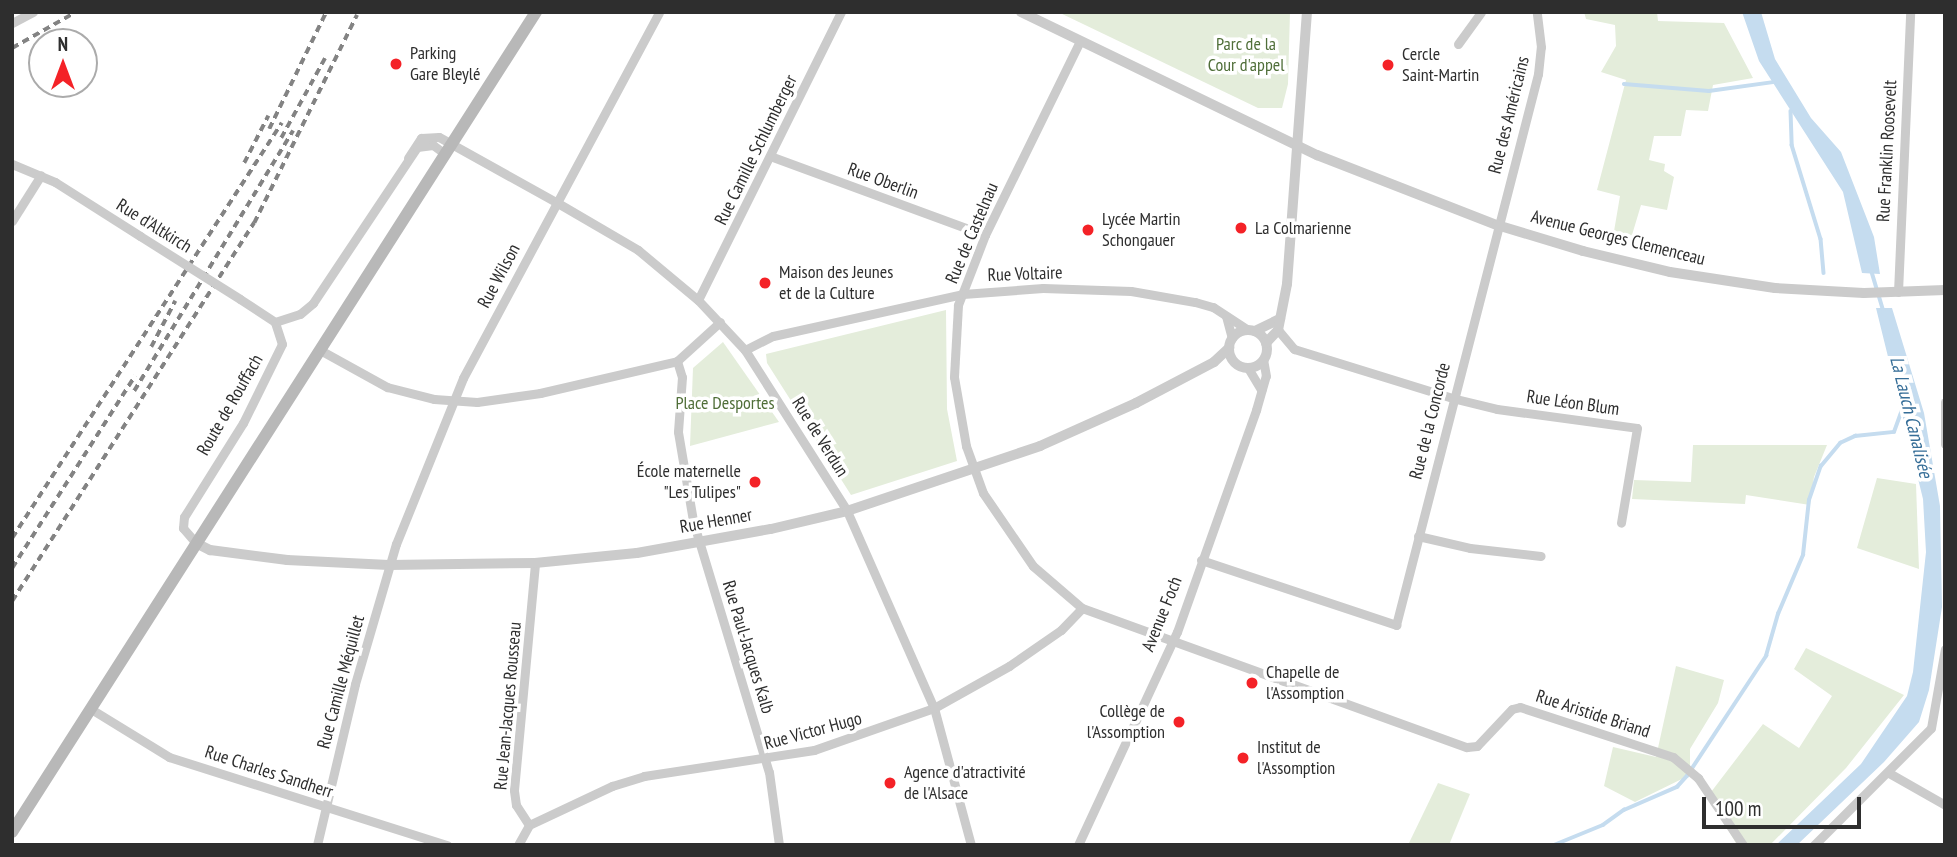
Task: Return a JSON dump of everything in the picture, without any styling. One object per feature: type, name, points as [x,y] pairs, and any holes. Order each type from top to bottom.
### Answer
[{"type":"main road","points":[[12,832],[536,12]]},
{"type":"street","points":[[12,23],[33,12]]},
{"type":"street","name":"Rue Wilson","points":[[389,565],[454,401],[556,202],[659,12]]},
{"type":"street","name":"Rue Camille Schlumberger","points":[[698,300],[841,12]]},
{"type":"street","name":"Avenue Georges Clemenceau","points":[[1020,12],[1298,147],[1497,225],[1670,272],[1775,288],[1864,293],[1945,290]]},
{"type":"street","points":[[1248,368],[1263,359],[1265,343],[1279,324],[1287,284],[1307,12]]},
{"type":"street","points":[[1458,44],[1480,12]]},
{"type":"street","name":"Rue des Américains","points":[[1497,225],[1538,74],[1541,47],[1537,12]]},
{"type":"street","name":"Rue Franklin Roosevelt","points":[[1893,292],[1910,12]]},
{"type":"street","name":"Rue de Castelnau","points":[[1080,41],[985,235],[958,305],[954,377],[958,417],[974,472],[1007,533],[1062,596],[1082,608],[1171,642]]},
{"type":"street","points":[[275,323],[300,314],[313,303],[408,158],[426,140],[448,149]]},
{"type":"street","name":"Rue de Verdun","points":[[448,149],[556,202],[638,250],[698,300],[745,350],[847,511],[934,708],[971,845]]},
{"type":"street","name":"Rue Oberlin","points":[[770,156],[985,235]]},
{"type":"street","name":"Rue d'Altkirch","points":[[12,164],[41,175],[275,323]]},
{"type":"street","points":[[12,221],[41,175]]},
{"type":"street","name":"Rue de la Concorde","points":[[1201,560],[1396,625],[1497,225]]},
{"type":"street","name":"Rue Voltaire","points":[[745,350],[773,336],[963,294],[1043,288],[1131,291],[1195,302],[1252,331]]},
{"type":"street","points":[[1226,316],[1234,362],[1248,368],[1261,390]]},
{"type":"street","points":[[320,350],[387,387],[454,401],[540,393],[677,361],[720,322]]},
{"type":"street","name":"Route de Rouffach","points":[[196,543],[183,528],[184,517],[277,358],[282,337],[275,323]]},
{"type":"street","points":[[1231,343],[1252,331],[1279,324]]},
{"type":"street","points":[[1279,324],[1294,349],[1452,398]]},
{"type":"street","points":[[1252,331],[1265,343]]},
{"type":"street","name":"Rue Henner","points":[[196,543],[210,550],[286,560],[389,565],[535,563],[699,542],[847,511],[974,472],[1136,403],[1214,362],[1231,343]]},
{"type":"street","name":"Avenue Foch","points":[[1078,845],[1171,642],[1266,376],[1263,359]]},
{"type":"street","points":[[677,361],[682,377],[678,432],[699,542]]},
{"type":"street","name":"Rue Henner","points":[[1214,362],[1234,362]]},
{"type":"street","name":"Rue Léon Blum","points":[[1452,398],[1497,409],[1637,428],[1621,523]]},
{"type":"street","points":[[1945,402],[1945,443]]},
{"type":"street","points":[[1418,536],[1470,548],[1541,556]]},
{"type":"street","name":"Rue Paul-Jacques Kalb","points":[[699,542],[766,760],[779,845]]},
{"type":"street","name":"Rue Jean-Jacques Rousseau","points":[[529,825],[516,805],[514,790],[535,563]]},
{"type":"street","name":"Rue Camille Méquillet","points":[[317,845],[324,807],[389,565]]},
{"type":"street","name":"Rue Victor Hugo","points":[[529,825],[576,801],[644,776],[766,760],[858,737],[934,708],[1009,666],[1061,630],[1082,608]]},
{"type":"street","name":"Rue Aristide Briand","points":[[1171,642],[1467,747],[1485,739],[1512,709],[1520,707],[1686,763],[1743,845]]},
{"type":"street","points":[[1814,845],[1889,773],[1931,728],[1945,649]]},
{"type":"street","name":"Rue Charles Sandherr","points":[[91,709],[169,757],[447,845]]},
{"type":"street","points":[[1889,773],[1945,806]]},
{"type":"street","points":[[518,845],[529,825]]},
{"type":"green space","name":"Parc de la Cour d'appel","points":[[1058,12],[1290,12],[1288,84],[1282,108],[1258,108]]},
{"type":"green space","points":[[1584,12],[1657,12],[1658,21],[1724,23],[1753,78],[1713,85],[1708,111],[1686,110],[1681,136],[1654,136],[1649,160],[1665,164],[1664,171],[1674,177],[1667,210],[1641,205],[1629,245],[1612,243],[1620,196],[1597,190],[1626,80],[1601,72],[1616,46],[1615,25],[1586,19]]},
{"type":"green space","points":[[946,310],[947,409],[957,461],[851,495],[767,363],[766,354]]},
{"type":"green space","name":"Place Desportes","points":[[723,342],[779,422],[690,446],[693,368]]},
{"type":"green space","points":[[1693,445],[1827,445],[1814,477],[1810,505],[1746,495],[1745,504],[1632,499],[1634,480],[1691,482]]},
{"type":"green space","points":[[1877,478],[1916,484],[1919,569],[1857,548]]},
{"type":"green space","points":[[1806,648],[1904,695],[1846,768],[1770,845],[1737,845],[1708,796],[1763,724],[1799,748],[1832,696],[1794,669]]},
{"type":"green space","points":[[1676,666],[1724,680],[1718,703],[1690,749],[1690,775],[1635,802],[1604,786],[1613,747],[1656,757]]},
{"type":"green space","points":[[1438,783],[1470,794],[1449,845],[1408,845]]},
{"type":"water","points":[[1742,12],[1761,12],[1775,59],[1811,118],[1841,152],[1874,237],[1880,274],[1862,273],[1843,192],[1759,61]]},
{"type":"water","points":[[1876,308],[1892,308],[1924,413],[1940,506],[1942,607],[1929,690],[1919,722],[1884,762],[1797,845],[1776,845],[1861,764],[1907,696],[1913,672],[1926,552],[1923,499]]},
{"type":"waterway","points":[[1624,84],[1709,91],[1774,82]]},
{"type":"waterway","points":[[1791,111],[1792,145],[1821,239],[1824,273]]},
{"type":"waterway","name":"La Lauch Canalisée","points":[[1872,272],[1884,312]]},
{"type":"waterway","points":[[1554,845],[1603,825],[1624,810],[1677,787],[1687,776],[1766,656],[1778,614],[1803,555],[1809,500],[1821,466],[1840,443],[1855,436],[1894,432],[1903,407]]},
{"type":"railway","points":[[12,48],[76,12]]},
{"type":"railway","points":[[269,129],[326,12]]},
{"type":"railway","points":[[12,601],[254,223],[357,15]]},
{"type":"railway","points":[[281,138],[325,58]]},
{"type":"railway","points":[[244,163],[268,116]]},
{"type":"railway","points":[[12,538],[281,123]]},
{"type":"railway","points":[[134,391],[293,131]]},
{"type":"railway","points":[[151,347],[175,301]]},
{"type":"railway","points":[[12,568],[135,376]]},
{"type":"place","name":"Parking Gare Bleylé","points":[[396,64]]},
{"type":"place","name":"Cercle Saint-Martin","points":[[1388,65]]},
{"type":"place","name":"La Colmarienne","points":[[1241,228]]},
{"type":"place","name":"Lycée Martin Schongauer","points":[[1088,230]]},
{"type":"place","name":"Maison des Jeunes et de la Culture","points":[[765,283]]},
{"type":"place","name":"École maternelle \"Les Tulipes\"","points":[[755,482]]},
{"type":"place","name":"Chapelle de l'Assomption","points":[[1252,683]]},
{"type":"place","name":"Collège de l'Assomption","points":[[1179,722]]},
{"type":"place","name":"Institut de l'Assomption","points":[[1243,758]]},
{"type":"place","name":"Agence d'atractivité de l'Alsace","points":[[890,783]]}]
